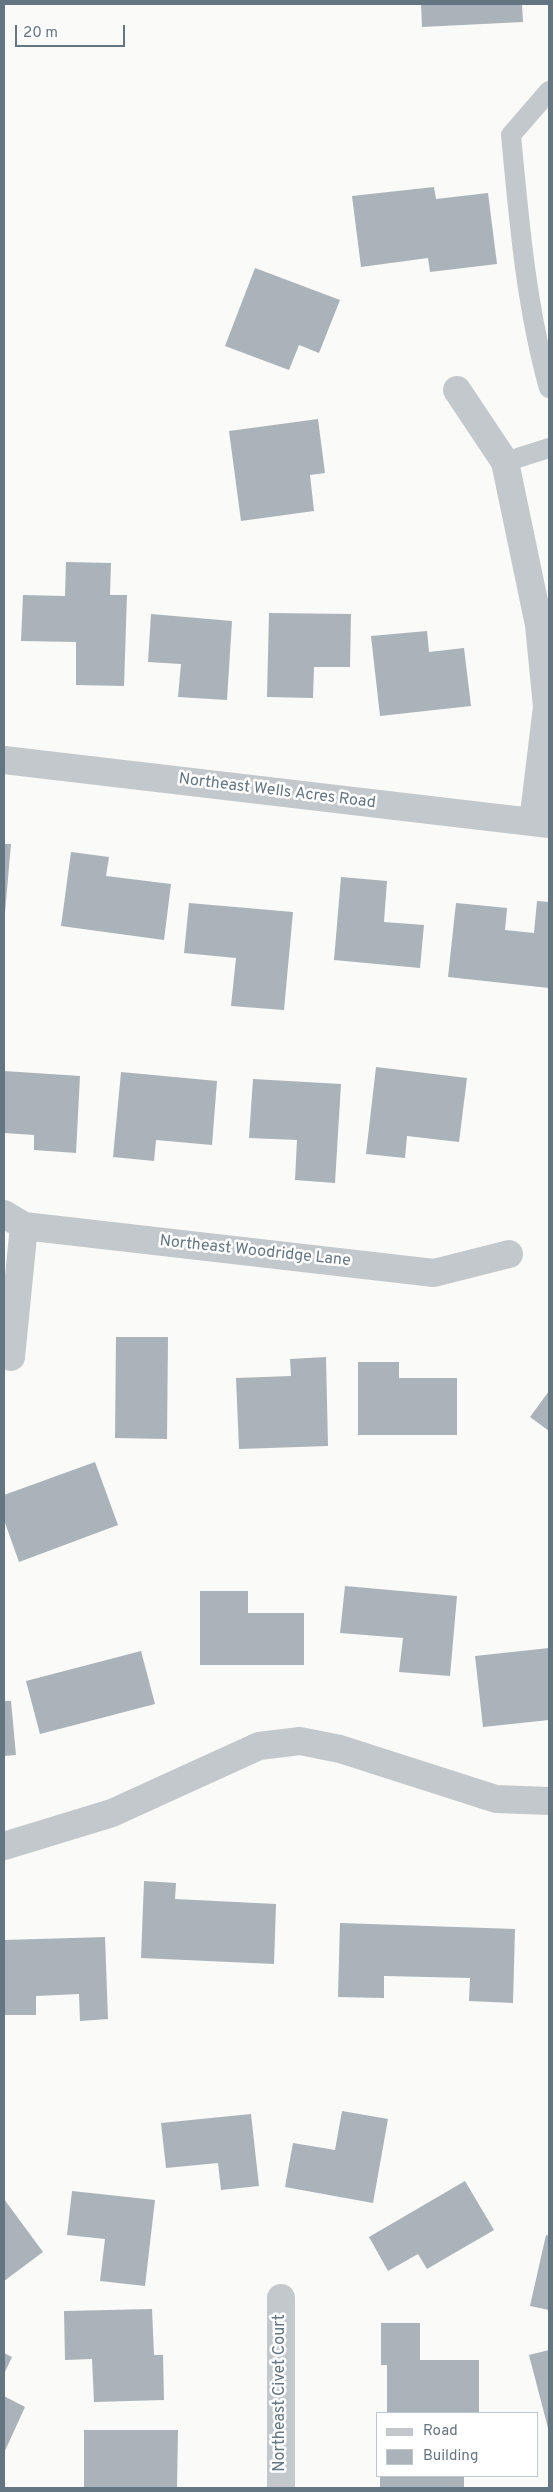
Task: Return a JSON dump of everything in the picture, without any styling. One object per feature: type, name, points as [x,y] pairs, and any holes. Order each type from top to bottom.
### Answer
[{"type":"street","points":[[457,390],[505,462],[539,626],[547,707],[541,823]]},
{"type":"street","name":"Northeast Wells Acres Road","points":[[4,760],[541,823]]},
{"type":"street","points":[[12,1357],[14,1220]]},
{"type":"street","name":"Northeast Woodridge Lane","points":[[14,1220],[434,1273],[509,1254]]},
{"type":"street","points":[[4,1846],[112,1813],[259,1746],[300,1741],[340,1749],[496,1799],[549,1801]]},
{"type":"street","name":"Northeast Civet Court","points":[[281,2298],[281,2488]]},
{"type":"lane","points":[[549,91],[511,135],[522,245],[546,361],[549,388]]},
{"type":"lane","points":[[505,462],[549,448]]},
{"type":"building","points":[[421,4],[522,4],[523,22],[422,27]]},
{"type":"building","points":[[434,187],[436,199],[488,193],[497,264],[430,272],[428,258],[361,267],[352,196]]},
{"type":"building","points":[[255,268],[340,300],[319,353],[299,345],[289,370],[225,346]]},
{"type":"building","points":[[318,419],[325,473],[310,475],[314,511],[241,521],[229,431]]},
{"type":"building","points":[[66,562],[111,563],[110,595],[127,595],[124,686],[76,685],[76,642],[21,641],[23,595],[65,596]]},
{"type":"building","points":[[269,613],[351,614],[350,667],[314,667],[313,698],[267,697]]},
{"type":"building","points":[[151,614],[232,621],[227,700],[178,697],[181,664],[148,662]]},
{"type":"building","points":[[427,631],[429,652],[464,648],[471,706],[380,716],[371,636]]},
{"type":"building","points":[[4,844],[11,844],[5,913],[4,913]]},
{"type":"building","points":[[71,852],[109,857],[106,876],[171,884],[164,940],[61,926]]},
{"type":"building","points":[[341,877],[387,881],[384,922],[424,925],[420,968],[334,960]]},
{"type":"building","points":[[537,901],[549,902],[549,988],[448,977],[456,903],[507,908],[505,930],[534,933]]},
{"type":"building","points":[[189,903],[293,912],[284,1010],[231,1006],[236,958],[184,953]]},
{"type":"building","points":[[376,1067],[467,1078],[459,1142],[407,1136],[405,1158],[366,1154]]},
{"type":"building","points":[[4,1071],[80,1076],[76,1153],[34,1150],[34,1135],[4,1133]]},
{"type":"building","points":[[121,1072],[217,1081],[212,1145],[156,1140],[154,1161],[113,1157]]},
{"type":"building","points":[[253,1079],[341,1084],[335,1183],[295,1180],[297,1140],[249,1138]]},
{"type":"building","points":[[116,1337],[168,1337],[167,1439],[115,1438]]},
{"type":"building","points":[[326,1357],[328,1446],[239,1449],[236,1378],[291,1376],[290,1359]]},
{"type":"building","points":[[358,1362],[399,1362],[399,1378],[457,1378],[457,1435],[358,1435]]},
{"type":"building","points":[[549,1391],[549,1431],[530,1417]]},
{"type":"building","points":[[95,1462],[118,1525],[19,1562],[4,1520],[4,1495]]},
{"type":"building","points":[[345,1586],[457,1596],[450,1676],[399,1672],[403,1638],[340,1633]]},
{"type":"building","points":[[200,1591],[248,1591],[248,1613],[304,1613],[304,1665],[200,1665]]},
{"type":"building","points":[[549,1648],[549,1720],[483,1727],[475,1656]]},
{"type":"building","points":[[141,1651],[155,1704],[40,1734],[26,1681]]},
{"type":"building","points":[[4,1701],[11,1701],[16,1755],[4,1756]]},
{"type":"building","points":[[144,1881],[176,1883],[175,1899],[276,1904],[274,1964],[141,1958]]},
{"type":"building","points":[[340,1923],[515,1929],[513,2003],[469,2001],[470,1978],[384,1976],[384,1998],[338,1997]]},
{"type":"building","points":[[105,1937],[108,2019],[80,2021],[79,1994],[36,1996],[36,2015],[4,2015],[4,1940]]},
{"type":"building","points":[[342,2111],[388,2119],[373,2203],[285,2187],[293,2143],[335,2150]]},
{"type":"building","points":[[251,2114],[259,2186],[221,2190],[218,2163],[166,2168],[161,2123]]},
{"type":"building","points":[[465,2181],[494,2230],[427,2269],[418,2254],[388,2271],[369,2237]]},
{"type":"building","points":[[72,2191],[155,2200],[145,2286],[100,2281],[105,2239],[67,2235]]},
{"type":"building","points":[[4,2199],[43,2252],[4,2281]]},
{"type":"building","points":[[546,2235],[549,2236],[549,2310],[530,2306]]},
{"type":"building","points":[[152,2309],[154,2355],[163,2355],[164,2400],[94,2402],[92,2359],[65,2360],[64,2311]]},
{"type":"building","points":[[381,2323],[420,2323],[420,2360],[479,2360],[479,2412],[387,2412],[387,2365],[381,2365]]},
{"type":"building","points":[[549,2350],[549,2432],[529,2355]]},
{"type":"building","points":[[4,2353],[12,2357],[4,2374]]},
{"type":"building","points":[[4,2396],[25,2407],[4,2453]]},
{"type":"building","points":[[84,2430],[178,2430],[177,2488],[84,2488]]},
{"type":"building","points":[[380,2477],[464,2477],[464,2488],[380,2488]]}]
